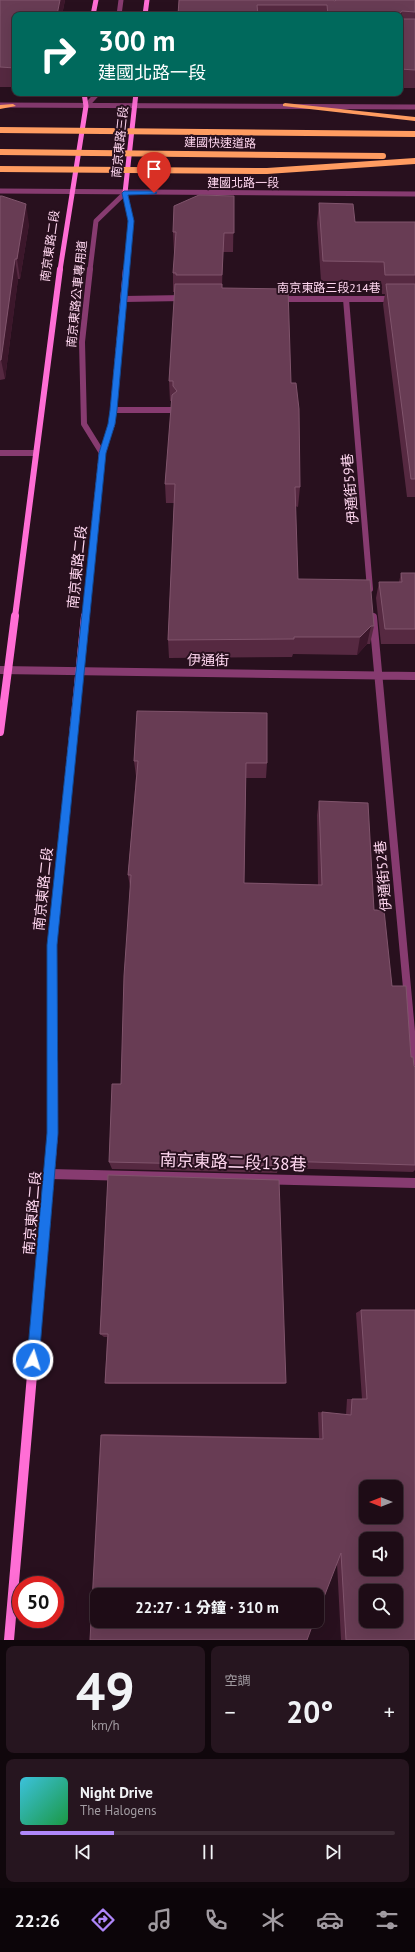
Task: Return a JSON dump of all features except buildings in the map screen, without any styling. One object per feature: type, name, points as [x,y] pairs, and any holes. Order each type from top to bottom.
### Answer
[{"type":"highway","points":[[0,106],[12,106]]},
{"type":"highway","points":[[285,106],[415,119]]},
{"type":"highway","name":"建國快速道路","points":[[0,130],[415,134]]},
{"type":"highway","name":"建國快速道路","points":[[0,152],[415,157]]},
{"type":"highway","points":[[0,169],[266,171],[415,160]]},
{"type":"main road","points":[[94,12],[96,0]]},
{"type":"main road","points":[[145,12],[147,0]]},
{"type":"main road","points":[[71,192],[86,106],[84,96]]},
{"type":"main road","name":"南京東路三段","points":[[124,193],[136,96]]},
{"type":"main road","name":"南京東路二段","points":[[0,732],[3,670],[71,192]]},
{"type":"main road","name":"南京東路二段","points":[[9,1640],[50,1174],[52,1133],[52,945],[102,453],[112,424],[131,221],[124,193]]},
{"type":"street","points":[[119,12],[121,0]]},
{"type":"street","points":[[86,106],[95,96]]},
{"type":"street","points":[[12,106],[415,107]]},
{"type":"street","name":"建國北路一段","points":[[0,191],[415,194]]},
{"type":"street","name":"南京東路公車專用道","points":[[102,453],[84,424],[82,342],[96,221],[124,193]]},
{"type":"street","points":[[124,298],[189,298]]},
{"type":"street","name":"南京東路三段214巷","points":[[268,299],[415,299]]},
{"type":"street","name":"伊通街59巷","points":[[346,299],[371,593]]},
{"type":"street","points":[[113,410],[173,410]]},
{"type":"street","points":[[0,453],[35,453]]},
{"type":"street","points":[[372,609],[378,676]]},
{"type":"street","name":"伊通街","points":[[3,670],[415,676]]},
{"type":"street","name":"伊通街52巷","points":[[378,676],[415,1074]]},
{"type":"street","name":"南京東路二段138巷","points":[[50,1174],[415,1183]]},
{"type":"route","points":[[33,1360],[52,1133],[52,945],[102,453],[112,424],[131,221],[124,193],[154,193]]}]
